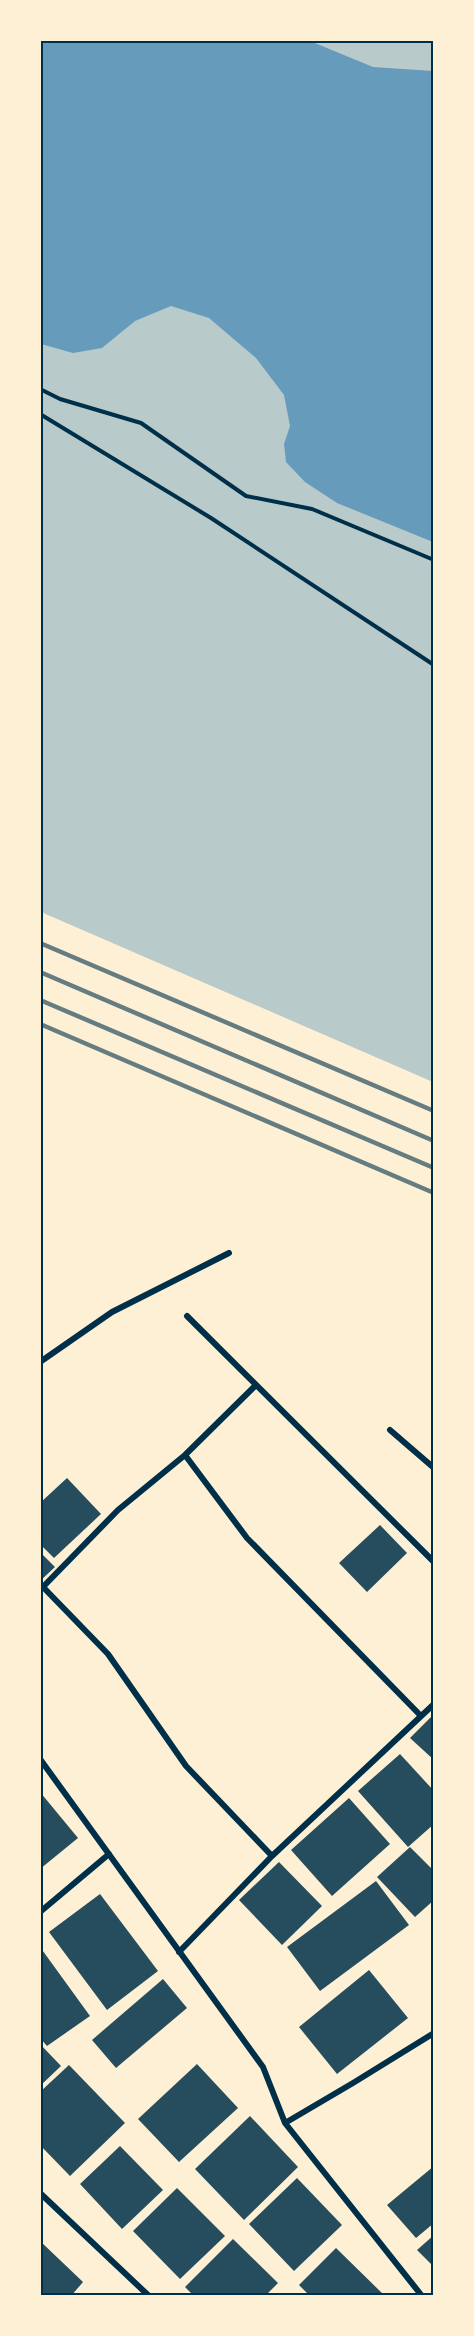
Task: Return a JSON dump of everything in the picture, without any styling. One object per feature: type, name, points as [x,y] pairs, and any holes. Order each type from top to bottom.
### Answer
[{"type":"street","points":[[40,1362],[112,1312],[229,1253]]},
{"type":"street","points":[[187,1316],[434,1562]]},
{"type":"street","points":[[256,1385],[185,1455],[118,1510],[42,1589],[108,1654],[186,1766],[272,1856]]},
{"type":"street","points":[[390,1431],[434,1468]]},
{"type":"street","points":[[185,1455],[247,1538],[421,1716]]},
{"type":"street","points":[[179,1952],[272,1856],[434,1704]]},
{"type":"street","points":[[40,1759],[263,2067],[285,2123],[422,2295]]},
{"type":"street","points":[[40,1912],[110,1854]]},
{"type":"street","points":[[285,2123],[434,2033]]},
{"type":"street","points":[[40,2193],[149,2295]]},
{"type":"path","points":[[40,389],[60,399],[141,423],[246,496],[312,509],[434,560]]},
{"type":"path","points":[[40,414],[211,518],[434,665]]},
{"type":"shaded area","points":[[41,41],[433,41],[433,1082],[41,912]]},
{"type":"water","points":[[40,41],[310,41],[373,67],[433,71],[433,542],[337,503],[305,482],[286,462],[284,444],[290,426],[284,395],[256,358],[209,318],[171,306],[135,321],[102,348],[73,353],[41,344]]},
{"type":"building","points":[[67,1478],[101,1514],[54,1558],[40,1544],[40,1503]]},
{"type":"building","points":[[380,1525],[407,1553],[367,1592],[339,1563]]},
{"type":"building","points":[[40,1552],[55,1567],[40,1581]]},
{"type":"building","points":[[434,1714],[434,1760],[410,1738]]},
{"type":"building","points":[[400,1754],[434,1791],[434,1824],[408,1847],[358,1791]]},
{"type":"building","points":[[40,1792],[78,1838],[40,1869]]},
{"type":"building","points":[[349,1798],[390,1844],[332,1896],[291,1850]]},
{"type":"building","points":[[410,1847],[434,1871],[434,1900],[415,1917],[377,1877]]},
{"type":"building","points":[[279,1862],[322,1906],[282,1945],[239,1900]]},
{"type":"building","points":[[376,1881],[409,1925],[320,1991],[287,1947]]},
{"type":"building","points":[[100,1894],[158,1971],[107,2010],[49,1932]]},
{"type":"building","points":[[40,1947],[90,2016],[47,2046],[40,2038]]},
{"type":"building","points":[[369,1970],[408,2018],[337,2074],[299,2027]]},
{"type":"building","points":[[163,1979],[187,2008],[116,2068],[92,2040]]},
{"type":"building","points":[[40,2044],[61,2066],[40,2086]]},
{"type":"building","points":[[197,2064],[238,2108],[179,2162],[138,2119]]},
{"type":"building","points":[[69,2065],[125,2123],[70,2176],[40,2145],[40,2092]]},
{"type":"building","points":[[250,2116],[298,2167],[244,2220],[195,2169]]},
{"type":"building","points":[[120,2146],[163,2190],[122,2229],[80,2184]]},
{"type":"building","points":[[434,2166],[434,2223],[416,2238],[387,2205]]},
{"type":"building","points":[[297,2178],[342,2225],[294,2271],[249,2224]]},
{"type":"building","points":[[177,2188],[225,2236],[180,2279],[133,2231]]},
{"type":"building","points":[[434,2235],[434,2267],[417,2250]]},
{"type":"building","points":[[233,2239],[278,2283],[265,2296],[194,2296],[185,2287]]},
{"type":"building","points":[[40,2241],[83,2282],[71,2296],[40,2296]]},
{"type":"building","points":[[336,2248],[385,2296],[310,2296],[299,2285]]},
{"type":"railway","points":[[40,943],[434,1111]]},
{"type":"railway","points":[[40,972],[434,1141]]},
{"type":"railway","points":[[40,1000],[434,1168]]},
{"type":"railway","points":[[40,1024],[434,1193]]}]
